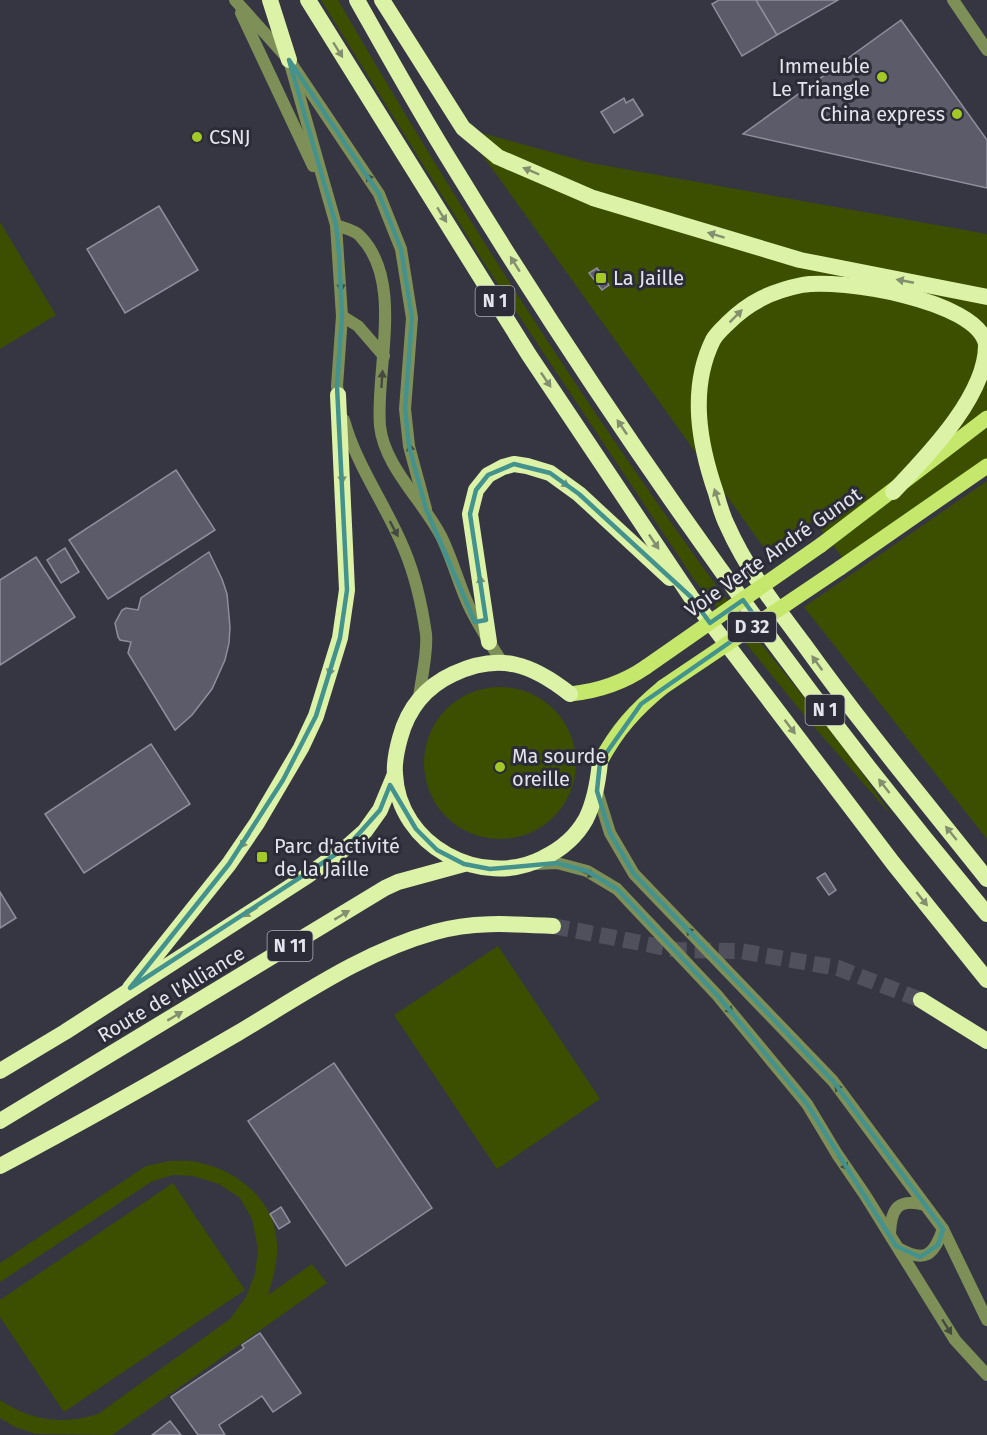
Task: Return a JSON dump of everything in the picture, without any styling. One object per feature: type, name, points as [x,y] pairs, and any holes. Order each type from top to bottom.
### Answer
[{"type":"highway","points":[[270,0],[289,60]]},
{"type":"highway","name":"N 1","points":[[308,0],[529,355],[691,597],[893,863],[987,980]]},
{"type":"highway","name":"N 1","points":[[357,0],[451,164],[557,330],[702,543],[807,687],[987,914]]},
{"type":"highway","points":[[382,0],[464,128],[498,157],[593,198],[800,260],[987,297]]},
{"type":"highway","points":[[893,492],[953,428],[969,407],[982,383],[987,347],[983,335],[976,326],[959,315],[928,302],[883,291],[848,286],[804,285],[770,294],[744,308],[714,337],[703,368],[697,412],[705,459],[726,525],[755,577],[837,690],[987,879]]},
{"type":"highway","points":[[130,988],[229,864],[252,831],[292,764],[316,716],[340,638],[347,590],[338,395]]},
{"type":"highway","points":[[489,642],[470,514],[476,490],[488,476],[503,467],[514,464],[550,473],[579,494],[691,597]]},
{"type":"highway","points":[[570,694],[548,677],[523,666],[502,662],[467,667],[441,679],[419,698],[405,720],[394,774],[401,803],[416,829],[437,850],[464,864],[490,869],[530,865],[557,851],[576,833],[586,818],[597,791],[600,762]]},
{"type":"highway","name":"Route de l'Alliance","points":[[0,1071],[65,1032],[307,876],[347,847],[364,831],[380,810],[394,774]]},
{"type":"highway","name":"Route de l'Alliance","points":[[0,1121],[385,888],[398,882],[464,864]]},
{"type":"highway","points":[[0,1166],[111,1107],[366,958],[408,940],[438,931],[495,923],[553,926]]},
{"type":"highway","points":[[921,1000],[987,1041]]},
{"type":"main road","name":"Voie Verte André Gunot","points":[[570,694],[605,688],[626,680],[646,667],[821,545],[987,418]]},
{"type":"main road","name":"D 32","points":[[600,762],[625,722],[641,704],[663,687],[987,466]]},
{"type":"street","points":[[953,0],[987,50]]},
{"type":"street","points":[[235,1],[289,60],[379,194],[401,249],[412,318],[406,419],[409,446],[426,509]]},
{"type":"street","points":[[235,1],[327,196]]},
{"type":"street","points":[[289,60],[336,225],[342,316],[338,395],[349,440],[405,550],[417,592],[426,637],[419,698]]},
{"type":"street","points":[[336,225],[359,234],[378,264],[386,320],[380,428],[387,452],[442,537],[467,602],[502,662]]},
{"type":"street","points":[[342,316],[358,326],[384,356]]},
{"type":"street","points":[[597,791],[610,833],[634,874],[833,1081],[943,1229],[987,1320]]},
{"type":"street","points":[[530,865],[556,863],[586,871],[617,889],[717,995],[807,1104],[955,1340],[987,1375]]},
{"type":"street","points":[[925,1205],[908,1202],[899,1206],[891,1218],[893,1241],[913,1256],[920,1257],[938,1245],[943,1229]]},
{"type":"highlighted area","points":[[289,60],[379,194],[401,249],[412,318],[405,409],[409,446],[426,509],[475,622],[486,620],[470,514],[476,490],[488,475],[514,464],[550,473],[579,494],[691,597],[710,623],[743,600],[759,622],[641,704],[600,762],[597,791],[610,833],[634,874],[833,1081],[943,1229],[938,1245],[920,1257],[896,1246],[807,1104],[717,995],[617,889],[587,871],[557,863],[490,869],[464,864],[437,850],[416,829],[390,785],[380,810],[347,847],[130,988],[229,864],[283,780],[316,716],[340,638],[347,590],[337,386],[342,316],[339,254],[336,225]]},
{"type":"green space","points":[[321,0],[338,0],[380,73],[513,288],[606,428],[702,566],[846,751],[891,815],[809,721],[695,581],[486,266]]},
{"type":"green space","points":[[463,128],[591,163],[987,234],[987,466],[845,561],[814,520],[767,552]]},
{"type":"green space","points":[[0,222],[56,315],[0,349]]},
{"type":"green space","points":[[987,481],[987,839],[804,607]]},
{"type":"green space","points":[[500,687],[529,692],[554,709],[571,734],[576,763],[571,792],[554,817],[529,834],[500,839],[471,834],[446,817],[429,792],[424,763],[429,734],[446,709],[471,692]]},
{"type":"green space","points":[[498,946],[600,1099],[497,1169],[394,1015]]},
{"type":"green space","points":[[169,1161],[193,1161],[215,1167],[242,1182],[263,1203],[275,1230],[277,1245],[276,1264],[268,1295],[312,1264],[327,1283],[112,1435],[36,1434],[15,1427],[0,1418],[0,1400],[23,1413],[48,1419],[72,1419],[98,1414],[230,1319],[246,1297],[255,1274],[258,1249],[252,1219],[240,1198],[219,1184],[193,1176],[173,1175],[151,1182],[0,1282],[0,1263],[146,1166]]},
{"type":"green space","points":[[173,1183],[245,1290],[64,1412],[0,1317],[0,1300]]},
{"type":"building","points":[[719,0],[756,0],[777,35],[742,56],[712,4]]},
{"type":"building","points":[[756,0],[838,0],[777,35]]},
{"type":"building","name":"Immeuble Le Triangle","points":[[901,20],[987,140],[987,188],[743,134]]},
{"type":"building","points":[[624,98],[626,103],[633,99],[643,115],[614,133],[601,112]]},
{"type":"building","points":[[159,206],[198,270],[125,313],[87,249]]},
{"type":"building","points":[[597,268],[609,285],[602,290],[589,273]]},
{"type":"building","points":[[176,470],[215,530],[108,599],[69,540]]},
{"type":"building","points":[[65,548],[79,572],[61,583],[47,560]]},
{"type":"building","points":[[209,552],[227,594],[229,643],[225,660],[212,689],[192,715],[175,730],[128,653],[131,642],[120,640],[115,623],[122,610],[126,608],[138,610],[141,598]]},
{"type":"building","points":[[36,557],[75,617],[0,665],[0,580]]},
{"type":"building","points":[[151,744],[190,804],[84,873],[45,814]]},
{"type":"building","points":[[825,873],[836,890],[829,895],[817,878]]},
{"type":"building","points":[[0,892],[16,918],[0,928]]},
{"type":"building","points":[[334,1063],[432,1208],[346,1266],[248,1121]]},
{"type":"building","points":[[281,1207],[290,1222],[279,1229],[270,1214]]},
{"type":"building","points":[[260,1333],[301,1393],[273,1412],[262,1396],[219,1425],[225,1435],[198,1435],[171,1397],[244,1348],[242,1345]]},
{"type":"building","points":[[170,1421],[181,1435],[152,1435]]},
{"type":"tunnel","points":[[553,926],[677,950],[740,951],[838,968],[921,1000]]},
{"type":"place","name":"Immeuble Le Triangle","points":[[882,77]]},
{"type":"place","name":"China express","points":[[957,114]]},
{"type":"place","name":"CSNJ","points":[[197,137]]},
{"type":"place","name":"La Jaille","points":[[601,278]]},
{"type":"place","name":"Ma sourde oreille","points":[[500,767]]},
{"type":"place","name":"Parc d'activité de la Jaille","points":[[262,857]]}]
